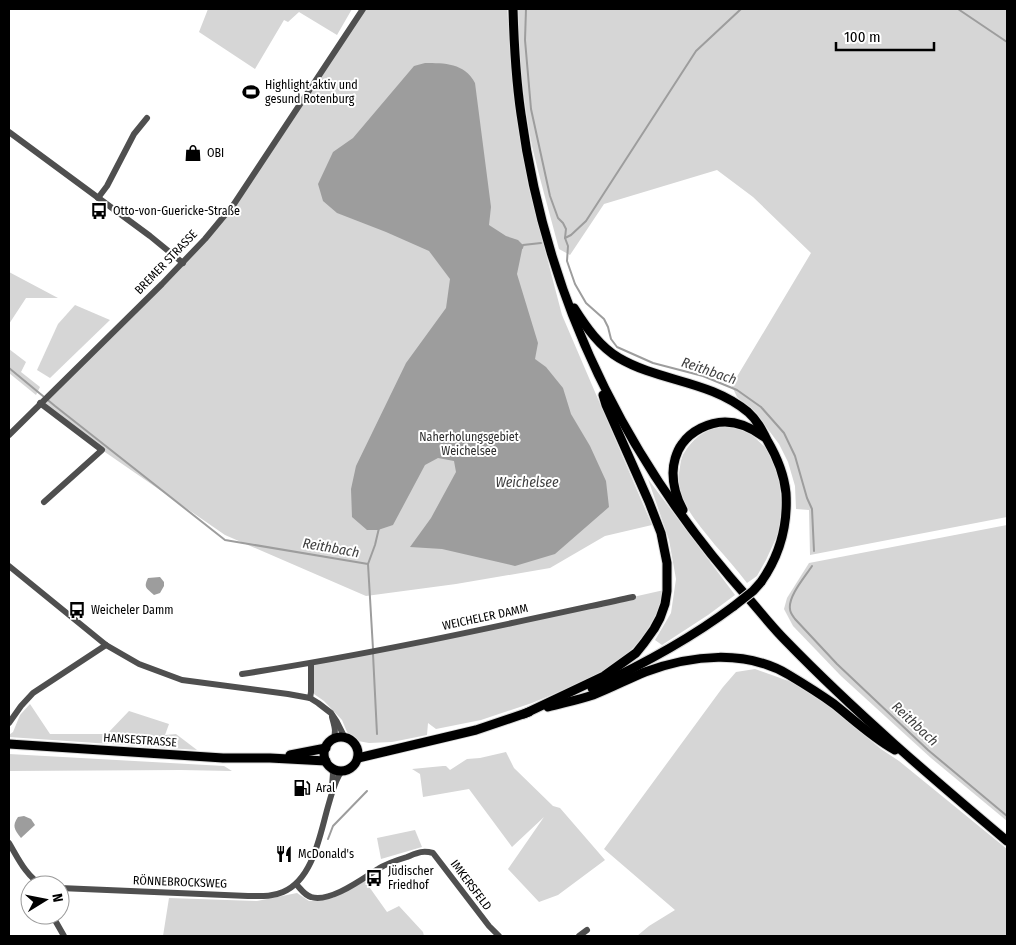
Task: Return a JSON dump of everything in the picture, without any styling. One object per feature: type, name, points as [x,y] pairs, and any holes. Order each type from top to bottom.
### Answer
[{"type":"main road","points":[[513,9],[518,96],[528,158],[548,244],[570,310],[593,365],[628,434],[650,470],[691,529],[784,639],[859,713],[1007,841]]},
{"type":"main road","points":[[357,748],[416,743],[476,730],[582,693],[630,671],[697,632],[734,606],[761,582],[777,555],[785,526],[787,506],[785,488],[782,470],[758,424],[748,412],[726,397],[701,386],[642,369],[618,358],[598,342],[583,322],[559,280]]},
{"type":"main road","points":[[524,714],[604,676],[636,653],[660,618],[668,591],[667,563],[661,533],[606,405],[593,365]]},
{"type":"main road","points":[[691,529],[674,489],[673,474],[675,460],[681,445],[691,434],[706,426],[726,422],[740,424],[753,429],[767,439]]},
{"type":"main road","points":[[524,714],[592,695],[646,672],[672,664],[700,659],[736,658],[769,665],[787,674],[832,703],[883,744],[910,759]]},
{"type":"main road","points":[[345,738],[352,741],[357,748],[358,758],[353,766],[347,770],[336,770],[329,764],[325,754],[326,748],[333,740],[345,738]]},
{"type":"main road","points":[[358,758],[416,743]]},
{"type":"main road","name":"HANSESTRASSE","points":[[9,744],[222,758],[270,758],[329,764]]},
{"type":"main road","name":"HANSESTRASSE","points":[[270,758],[326,748]]},
{"type":"street","name":"BREMER STRASSE","points":[[9,434],[205,239],[234,204],[363,9]]},
{"type":"street","points":[[98,198],[107,186],[134,134],[147,118]]},
{"type":"street","points":[[9,132],[150,236],[183,263]]},
{"type":"street","points":[[42,402],[102,450],[44,502]]},
{"type":"street","points":[[9,566],[106,645],[139,664],[182,680],[310,698],[331,714],[345,738]]},
{"type":"street","name":"WEICHELER DAMM","points":[[242,674],[311,664],[379,651],[633,597]]},
{"type":"street","points":[[9,723],[33,693],[106,645]]},
{"type":"street","points":[[310,698],[311,664]]},
{"type":"street","points":[[331,714],[335,730],[333,740]]},
{"type":"street","name":"RÖNNEBROCKSWEG","points":[[329,764],[333,773],[331,795]]},
{"type":"street","name":"RÖNNEBROCKSWEG","points":[[70,888],[256,896],[281,893],[296,884],[311,863],[331,795],[342,771]]},
{"type":"street","points":[[9,843],[29,875]]},
{"type":"street","name":"IMKERSFELD","points":[[296,884],[308,896],[318,898],[361,881],[387,864],[424,851],[433,853],[489,926],[499,936]]},
{"type":"street","points":[[27,872],[30,875]]},
{"type":"street","points":[[58,925],[64,936]]},
{"type":"street","points":[[579,936],[587,930]]},
{"type":"green space","points":[[208,9],[352,9],[337,35],[299,12],[288,22],[284,20],[255,69],[199,32]]},
{"type":"green space","name":"Naherholungsgebiet Weichelsee","points":[[363,9],[507,9],[515,97],[528,185],[562,315],[652,525],[605,536],[550,568],[456,584],[366,596],[225,535],[102,450],[40,403],[162,284],[234,204]]},
{"type":"green space","points":[[518,9],[1007,9],[1007,517],[810,555],[809,510],[796,509],[795,486],[788,462],[779,444],[750,408],[737,397],[730,382],[735,380],[811,253],[753,197],[717,170],[604,204],[570,255],[559,249],[535,159],[526,112],[519,43]]},
{"type":"green space","points":[[9,272],[58,298],[26,298],[9,324]]},
{"type":"green space","points":[[75,305],[110,320],[50,378],[37,370],[58,324]]},
{"type":"green space","points":[[9,349],[26,362],[21,372],[40,387],[36,395],[9,373]]},
{"type":"green space","points":[[728,425],[751,434],[767,449],[776,466],[780,487],[782,512],[778,534],[757,576],[747,583],[694,518],[683,499],[680,489],[680,464],[686,450],[704,433]]},
{"type":"green space","points":[[648,479],[735,595],[662,645],[655,640],[671,613],[676,579],[669,540]]},
{"type":"green space","points":[[1007,525],[1007,821],[931,758],[841,676],[793,626],[784,609],[787,598],[809,563]]},
{"type":"green space","points":[[664,590],[661,606],[643,637],[620,662],[597,676],[532,703],[481,720],[436,729],[428,723],[427,735],[392,742],[369,743],[358,741],[347,732],[342,720],[324,701],[311,692],[311,664]]},
{"type":"green space","points":[[755,669],[797,684],[830,707],[1007,849],[1007,936],[637,936],[675,910],[604,849],[723,687],[736,672]]},
{"type":"green space","points":[[30,704],[50,734],[107,734],[129,711],[169,724],[165,735],[176,734],[197,750],[9,737],[20,715]]},
{"type":"green space","points":[[506,752],[514,768],[553,806],[560,808],[605,860],[558,895],[539,902],[508,869],[544,817],[512,847],[469,789],[423,797],[420,774],[412,769],[446,766],[450,770],[467,759]]},
{"type":"green space","points":[[9,754],[224,766],[232,771],[9,771]]},
{"type":"green space","points":[[415,830],[422,847],[381,859],[377,838]]},
{"type":"green space","points":[[365,881],[387,912],[399,906],[423,932],[424,936],[163,936],[169,898],[257,901],[297,893],[309,901],[333,898]]},
{"type":"water","name":"Weichelsee","points":[[425,63],[453,65],[466,71],[475,83],[491,207],[489,225],[506,236],[518,240],[523,245],[517,274],[538,343],[535,359],[546,367],[563,388],[571,414],[590,446],[606,481],[609,507],[555,554],[515,566],[442,549],[410,547],[431,518],[456,472],[454,461],[438,458],[425,465],[393,525],[378,530],[367,530],[352,517],[351,489],[356,466],[406,363],[446,308],[450,279],[429,251],[337,213],[323,201],[318,184],[333,152],[353,138],[414,66]]},
{"type":"water","points":[[160,577],[164,582],[164,586],[160,593],[154,595],[146,588],[148,578]]},
{"type":"water","points":[[24,816],[31,819],[35,825],[21,838],[14,825],[18,817]]},
{"type":"waterway","name":"Reithbach","points":[[526,9],[525,40],[531,109],[550,196],[558,218],[566,229],[567,261],[575,284],[586,303],[604,319],[611,339],[617,347],[653,363],[703,376],[737,390],[761,407],[784,433],[795,456],[812,509],[814,551]]},
{"type":"waterway","points":[[565,238],[586,221],[696,51],[741,9]]},
{"type":"waterway","points":[[958,9],[1007,42]]},
{"type":"waterway","name":"Reithbach","points":[[522,248],[523,245],[541,243]]},
{"type":"waterway","name":"Reithbach","points":[[9,368],[225,540],[368,564],[379,528]]},
{"type":"waterway","points":[[368,564],[373,649]]},
{"type":"waterway","name":"Reithbach","points":[[812,566],[798,587],[790,604],[790,610],[795,619],[837,664],[928,750],[1007,816]]},
{"type":"waterway","points":[[373,654],[377,734]]},
{"type":"waterway","points":[[328,839],[333,826],[367,791]]},
{"type":"place","name":"Highlight aktiv und gesund Rotenburg","points":[[251,92]]},
{"type":"place","name":"OBI","points":[[193,153]]},
{"type":"place","name":"Otto-von-Guericke-Straße","points":[[99,211]]},
{"type":"place","name":"Weicheler Damm","points":[[77,610]]},
{"type":"place","name":"Aral","points":[[302,788]]},
{"type":"place","name":"McDonald's","points":[[284,854]]},
{"type":"place","name":"Jüdischer Friedhof","points":[[374,878]]}]
